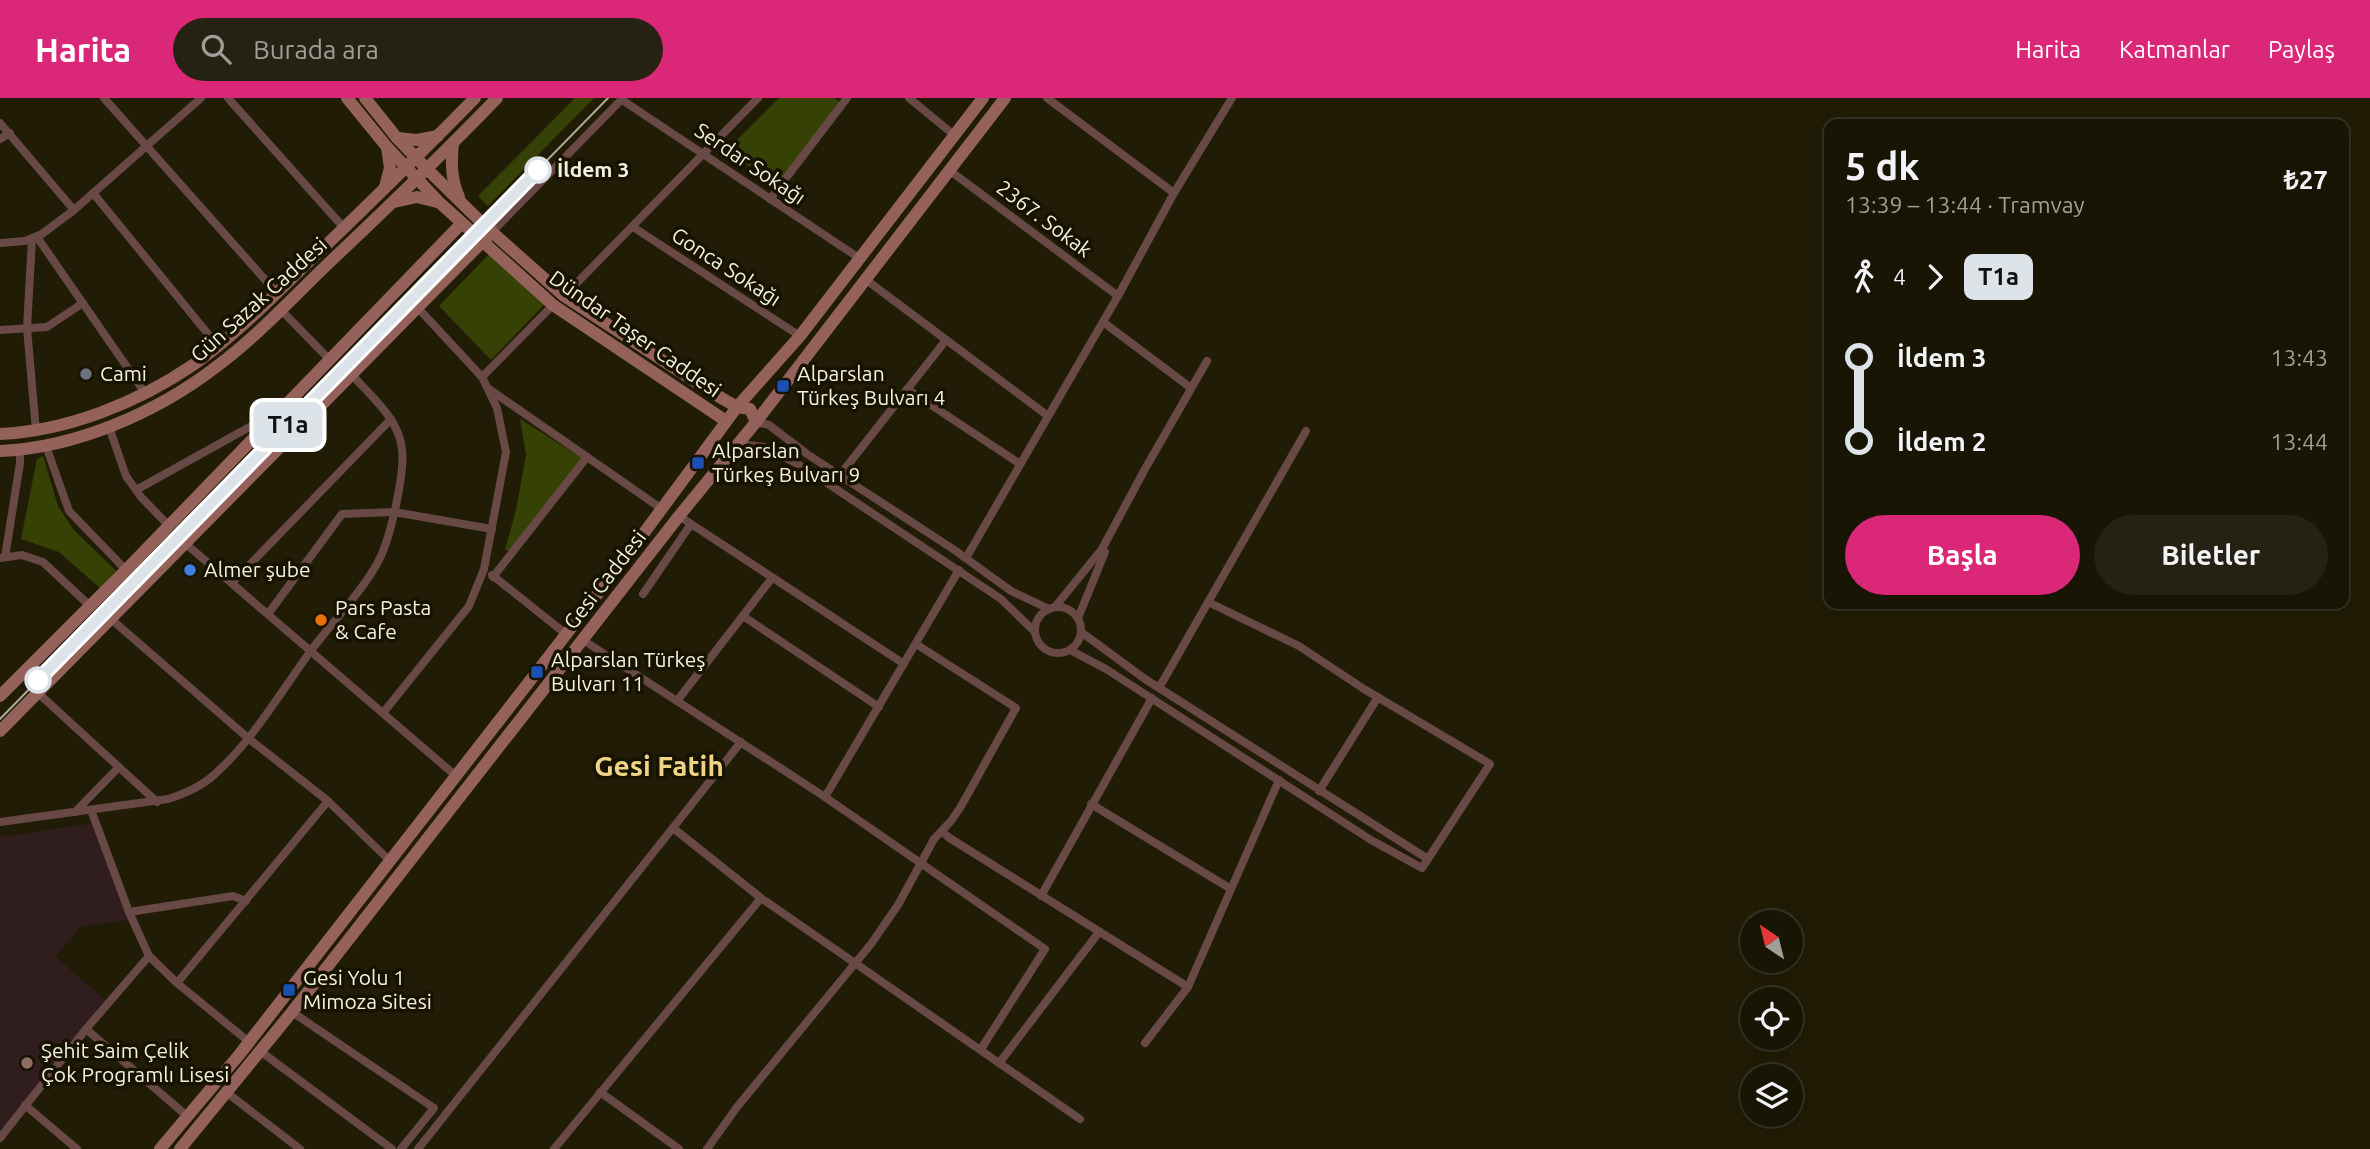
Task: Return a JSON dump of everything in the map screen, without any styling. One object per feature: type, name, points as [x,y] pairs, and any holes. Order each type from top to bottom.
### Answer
[{"type":"street","points":[[104,98],[276,292]]},
{"type":"street","points":[[0,243],[34,238],[74,210],[201,98]]},
{"type":"street","points":[[228,98],[344,228]]},
{"type":"street","name":"Dündar Taşer Caddesi","points":[[347,98],[392,142],[416,158],[422,174],[440,203],[553,305],[726,421]]},
{"type":"street","name":"Dündar Taşer Caddesi","points":[[365,98],[407,168],[422,174],[460,201],[564,296],[737,407]]},
{"type":"street","name":"Gün Sazak Caddesi","points":[[0,434],[64,425],[145,393],[194,364],[344,228],[475,98]]},
{"type":"street","name":"Gün Sazak Caddesi","points":[[0,451],[46,446],[109,427],[198,380],[230,356],[280,309],[422,174],[497,98]]},
{"type":"street","points":[[564,296],[758,98]]},
{"type":"street","points":[[769,198],[847,98]]},
{"type":"street","points":[[909,98],[954,135]]},
{"type":"street","points":[[983,98],[800,336],[726,421],[732,433],[742,440],[765,447],[803,467],[959,570],[1008,605],[1035,632],[1039,642],[1047,650],[1058,653],[1070,650],[1078,642],[1081,632],[1078,618],[1115,527]]},
{"type":"street","name":"Gesi Caddesi","points":[[180,1149],[292,1012],[679,516],[742,440],[1006,98]]},
{"type":"street","points":[[1047,98],[1174,193]]},
{"type":"street","points":[[965,558],[1118,296],[1174,193],[1232,98]]},
{"type":"street","points":[[0,731],[623,99]]},
{"type":"street","name":"Serdar Sokağı","points":[[623,99],[859,258]]},
{"type":"street","points":[[0,123],[74,210]]},
{"type":"street","points":[[0,139],[10,133]]},
{"type":"street","points":[[384,190],[390,168],[392,142],[438,136]]},
{"type":"street","points":[[453,143],[451,168],[460,201]]},
{"type":"street","name":"2367. Sokak","points":[[949,170],[1118,296]]},
{"type":"street","points":[[93,193],[217,345]]},
{"type":"street","points":[[393,202],[417,197],[440,203]]},
{"type":"street","points":[[0,696],[169,526],[462,223]]},
{"type":"street","name":"Gonca Sokağı","points":[[633,227],[800,336]]},
{"type":"street","points":[[34,238],[145,393]]},
{"type":"street","points":[[34,238],[27,328],[36,431]]},
{"type":"street","points":[[865,279],[1048,416]]},
{"type":"street","points":[[0,330],[47,327],[83,303]]},
{"type":"street","points":[[482,377],[553,305]]},
{"type":"street","points":[[383,713],[469,606],[484,569],[506,452],[499,415],[482,377],[418,308]]},
{"type":"street","points":[[280,309],[329,359]]},
{"type":"street","points":[[1103,322],[1191,388]]},
{"type":"street","points":[[840,475],[946,340]]},
{"type":"street","points":[[1035,632],[1040,616],[1052,608],[1095,560],[1207,361]]},
{"type":"street","points":[[0,822],[157,802],[178,796],[215,774],[248,738],[374,570],[384,549],[394,512],[403,451],[391,419],[352,375]]},
{"type":"street","points":[[489,389],[662,509]]},
{"type":"street","points":[[908,389],[1020,464]]},
{"type":"street","points":[[737,407],[750,409],[756,422],[769,425],[1011,590],[1052,608],[1066,608],[1078,618]]},
{"type":"street","points":[[136,490],[279,411]]},
{"type":"street","points":[[232,583],[391,419]]},
{"type":"street","name":"Gesi Caddesi","points":[[160,1149],[249,1042],[390,861],[662,509],[726,421]]},
{"type":"street","points":[[109,427],[126,476],[169,526]]},
{"type":"street","points":[[1159,688],[1306,431]]},
{"type":"street","points":[[46,446],[69,511],[126,570]]},
{"type":"street","points":[[20,450],[20,463],[2,557],[22,555],[43,562],[90,606]]},
{"type":"street","points":[[494,577],[587,457]]},
{"type":"street","points":[[268,614],[342,514],[394,512],[492,528]]},
{"type":"street","points":[[679,516],[904,664]]},
{"type":"street","points":[[643,594],[691,524]]},
{"type":"street","points":[[186,544],[456,776]]},
{"type":"street","points":[[484,569],[566,634]]},
{"type":"street","points":[[825,797],[959,570]]},
{"type":"street","points":[[677,701],[772,578]]},
{"type":"street","points":[[1070,650],[1089,658],[1371,840],[1422,868],[1490,764],[1299,646],[1208,602]]},
{"type":"street","points":[[743,616],[879,707]]},
{"type":"street","points":[[111,619],[248,738],[328,801],[390,861]]},
{"type":"street","points":[[1081,632],[1159,688],[1428,859]]},
{"type":"street","points":[[583,640],[825,797],[1045,949],[981,1049]]},
{"type":"street","points":[[707,1149],[737,1107],[856,962],[898,905],[934,839],[960,808],[1016,708],[916,644]]},
{"type":"street","points":[[38,693],[157,802]]},
{"type":"street","points":[[1319,791],[1378,697]]},
{"type":"street","points":[[1041,896],[1152,698]]},
{"type":"street","points":[[423,1147],[741,742]]},
{"type":"street","points":[[75,812],[119,767]]},
{"type":"street","points":[[1145,1042],[1188,987],[1279,780]]},
{"type":"street","points":[[177,983],[328,801]]},
{"type":"street","points":[[1091,804],[1231,889]]},
{"type":"street","points":[[91,810],[129,912],[149,956],[177,983],[249,1042]]},
{"type":"street","points":[[673,828],[761,898],[1080,1119]]},
{"type":"street","points":[[942,831],[1188,987]]},
{"type":"street","points":[[129,912],[233,896],[246,901]]},
{"type":"street","points":[[554,1149],[761,898]]},
{"type":"street","points":[[1000,1062],[1099,932]]},
{"type":"street","points":[[0,1138],[86,1029],[149,956]]},
{"type":"street","points":[[292,1012],[434,1108],[401,1149]]},
{"type":"street","points":[[86,1029],[187,1116]]},
{"type":"street","points":[[260,1051],[392,1149]]},
{"type":"street","points":[[226,1092],[300,1149]]},
{"type":"street","points":[[600,1092],[679,1149]]},
{"type":"street","points":[[25,1105],[77,1149]]},
{"type":"shaded area","points":[[95,823],[129,920],[82,926],[55,956],[105,1000],[2,1129],[0,837]]},
{"type":"green space","points":[[575,98],[594,98],[488,206],[478,196]]},
{"type":"green space","points":[[779,98],[834,98],[842,104],[779,187],[726,151]]},
{"type":"green space","points":[[490,253],[544,305],[491,360],[439,306]]},
{"type":"green space","points":[[520,419],[585,460],[510,551],[505,550],[516,510],[526,455]]},
{"type":"green space","points":[[43,456],[58,506],[73,529],[116,571],[100,588],[59,552],[21,539],[37,459]]},
{"type":"tram line","points":[[0,719],[608,98]]},
{"type":"tram line","name":"T1a","points":[[38,680],[538,170]]},
{"type":"place","name":"İldem 3","points":[[538,170]]},
{"type":"place","name":"Cami","points":[[86,374]]},
{"type":"place","name":"Alparslan Türkeş Bulvarı 4","points":[[783,386]]},
{"type":"place","name":"Alparslan Türkeş Bulvarı 9","points":[[698,463]]},
{"type":"place","name":"Almer şube","points":[[190,570]]},
{"type":"place","name":"Pars Pasta & Cafe","points":[[321,620]]},
{"type":"place","name":"Alparslan Türkeş Bulvarı 11","points":[[537,672]]},
{"type":"place","name":"Gesi Yolu 1 Mimoza Sitesi","points":[[289,990]]},
{"type":"place","name":"Şehit Saim Çelik Çok Programlı Lisesi","points":[[27,1063]]},
{"type":"district","name":"Gesi Fatih","points":[[659,766]]}]
